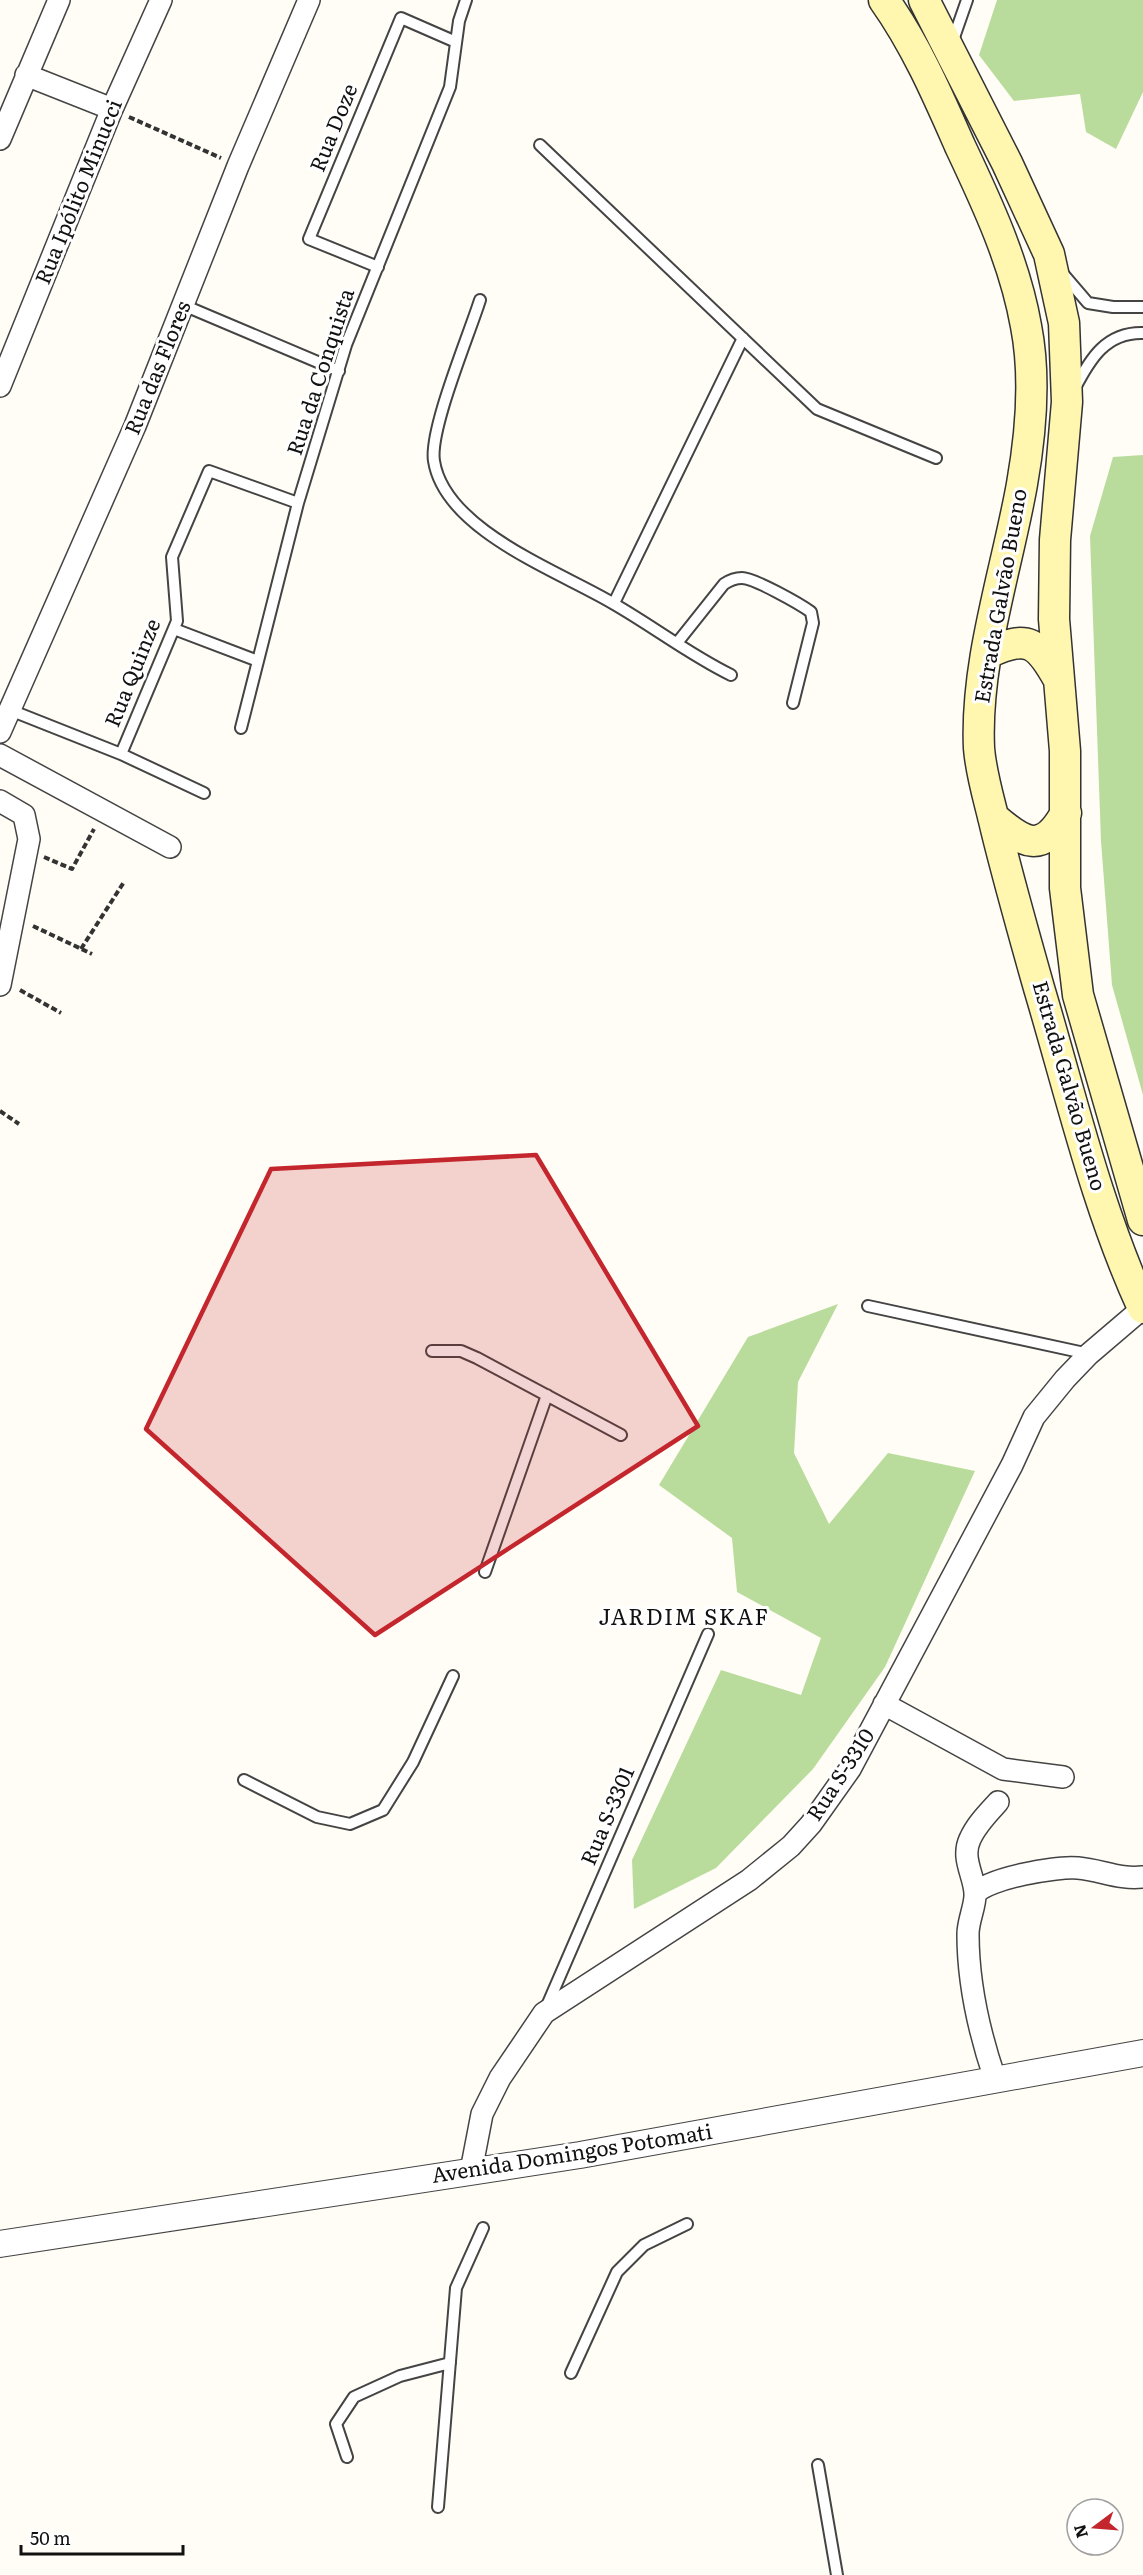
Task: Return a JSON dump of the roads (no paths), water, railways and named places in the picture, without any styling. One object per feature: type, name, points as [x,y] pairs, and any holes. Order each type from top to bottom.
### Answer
[{"type":"main road","name":"Estrada Galvão Bueno","points":[[884,0],[903,27],[980,188],[1008,260],[1026,326],[1031,403],[1023,480],[987,653],[981,695],[979,749],[1014,903],[1103,1202],[1122,1259],[1143,1308]]},
{"type":"main road","name":"Estrada Galvão Bueno","points":[[924,0],[1049,254],[1064,323],[1067,402],[1056,540],[1054,619],[1065,751],[1065,888],[1078,995],[1143,1220]]},
{"type":"main road","points":[[987,653],[1014,642],[1026,643],[1047,658],[1059,680]]},
{"type":"main road","points":[[993,817],[1019,839],[1040,842],[1057,829],[1066,813]]},
{"type":"street","points":[[0,139],[59,0]]},
{"type":"street","name":"Rua Ipólito Minucci","points":[[0,386],[112,109],[160,0]]},
{"type":"street","name":"Rua das Flores","points":[[0,732],[5,708],[135,426],[238,166],[309,0]]},
{"type":"street","points":[[26,75],[112,109]]},
{"type":"street","points":[[0,755],[170,847]]},
{"type":"street","points":[[0,801],[24,815],[29,839],[0,981]]},
{"type":"street","name":"Rua S-3310","points":[[471,2171],[482,2114],[500,2078],[544,2013],[692,1919],[748,1880],[791,1846],[811,1824],[850,1769],[1012,1464],[1034,1417],[1089,1354],[1143,1308]]},
{"type":"street","points":[[884,1704],[1003,1769],[1063,1777]]},
{"type":"street","points":[[994,2079],[982,2043],[971,1983],[968,1932],[975,1894],[968,1872],[969,1840],[998,1802]]},
{"type":"street","points":[[975,1894],[988,1885],[1062,1868],[1079,1868],[1128,1879],[1143,1876]]},
{"type":"street","name":"Avenida Domingos Potomati","points":[[0,2244],[592,2152],[1143,2053]]},
{"type":"lane","name":"Rua da Conquista","points":[[241,728],[298,503],[346,345],[450,87],[456,42],[466,0]]},
{"type":"lane","points":[[950,49],[967,0]]},
{"type":"lane","name":"Rua Doze","points":[[378,267],[309,239],[401,18],[456,42]]},
{"type":"lane","points":[[540,145],[817,408],[936,458]]},
{"type":"lane","points":[[1049,254],[1088,303],[1113,307],[1143,307]]},
{"type":"lane","points":[[480,300],[436,433],[434,460],[441,483],[480,527],[524,557],[614,603],[731,675]]},
{"type":"lane","points":[[183,305],[339,371]]},
{"type":"lane","points":[[1067,402],[1094,354],[1118,337],[1143,333]]},
{"type":"lane","points":[[614,603],[743,338]]},
{"type":"lane","name":"Rua Quinze","points":[[121,754],[174,629],[177,604],[171,575],[172,557],[209,471],[298,503]]},
{"type":"lane","points":[[677,643],[724,584],[732,579],[745,578],[802,605],[811,612],[813,623],[793,703]]},
{"type":"lane","points":[[174,629],[258,661]]},
{"type":"lane","points":[[5,708],[121,754],[204,793]]},
{"type":"lane","points":[[868,1306],[1089,1354]]},
{"type":"lane","points":[[432,1351],[460,1351],[621,1435]]},
{"type":"lane","points":[[485,1572],[547,1395]]},
{"type":"lane","name":"Rua S-3301","points":[[544,2013],[708,1634]]},
{"type":"lane","points":[[244,1780],[317,1817],[350,1824],[383,1810],[413,1762],[453,1676]]},
{"type":"lane","points":[[571,2373],[617,2272],[644,2245],[687,2224]]},
{"type":"lane","points":[[438,2507],[456,2288],[483,2228]]},
{"type":"lane","points":[[347,2457],[336,2424],[354,2397],[400,2376],[450,2363]]},
{"type":"lane","points":[[818,2465],[837,2575]]},
{"type":"district","name":"JARDIM SKAF","points":[[684,1617]]}]
